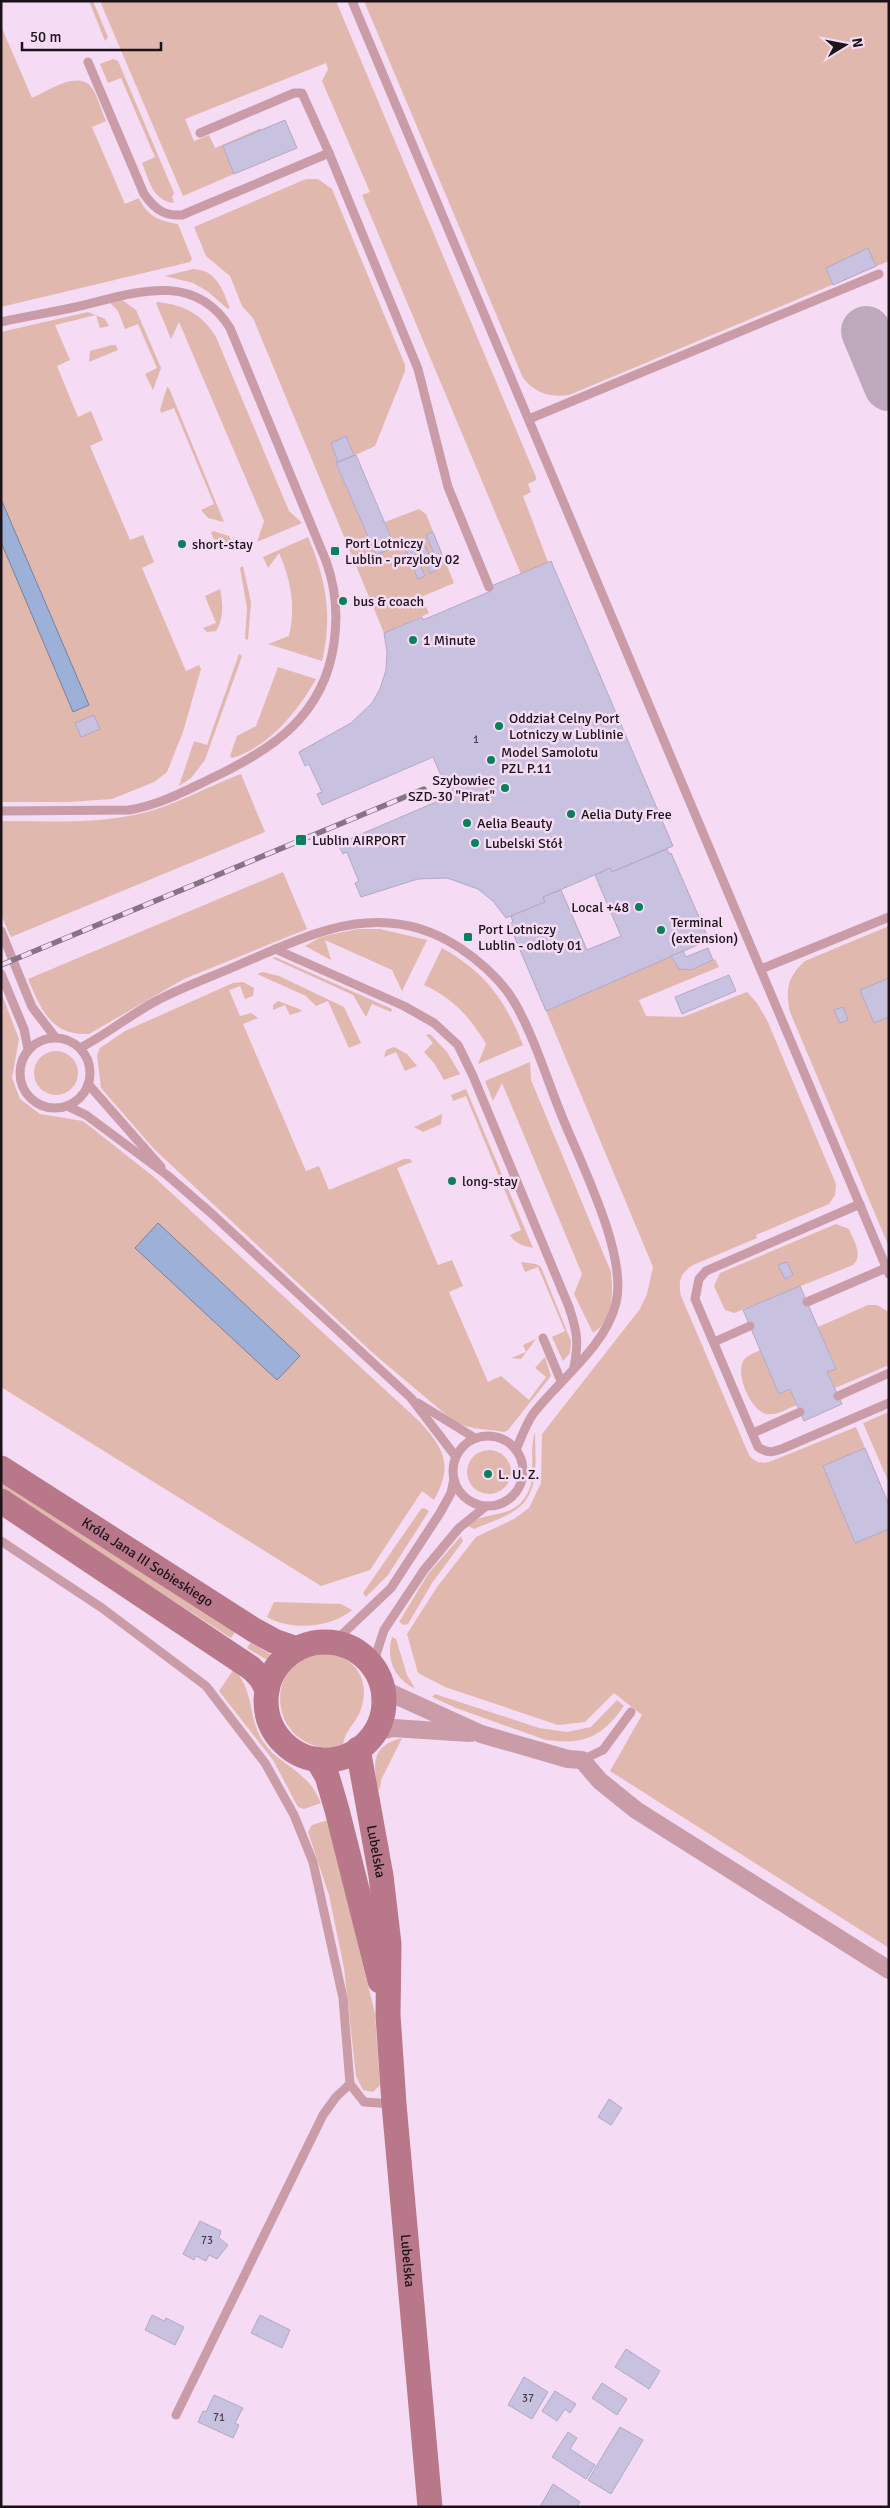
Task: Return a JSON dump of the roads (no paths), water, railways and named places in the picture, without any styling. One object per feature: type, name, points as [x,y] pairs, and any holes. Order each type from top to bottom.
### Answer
[{"type":"main road","name":"Króla Jana III Sobieskiego","points":[[1,1468],[254,1630],[274,1641],[298,1649]]},
{"type":"main road","name":"Króla Jana III Sobieskiego","points":[[1,1501],[252,1668],[261,1678],[267,1690]]},
{"type":"main road","points":[[315,1643],[333,1643],[351,1648],[377,1678],[382,1711],[366,1740],[339,1758],[317,1759],[295,1752],[277,1736],[267,1714],[267,1690],[274,1670],[298,1649],[315,1643]]},
{"type":"main road","name":"Lubelska","points":[[366,1740],[389,1944],[388,2015],[394,2104],[430,2507]]},
{"type":"main road","name":"Lubelska","points":[[317,1759],[327,1776],[338,1810],[388,2015]]},
{"type":"street","points":[[377,1678],[481,1734]]},
{"type":"street","points":[[366,1740],[394,1728],[481,1734],[568,1759],[582,1760],[600,1781],[636,1810],[889,1970]]},
{"type":"lane","points":[[352,1],[530,419],[887,1271],[806,1302]]},
{"type":"lane","points":[[88,62],[144,194],[154,208],[168,216],[182,215],[329,153]]},
{"type":"lane","points":[[200,132],[294,93],[302,93],[329,153],[418,369],[448,487],[489,587]]},
{"type":"lane","points":[[530,419],[878,274]]},
{"type":"lane","points":[[1,322],[150,290],[189,294],[202,300],[222,316],[230,328],[326,561],[333,582],[336,610],[333,655],[322,689],[295,724],[251,759],[172,798],[141,808],[129,810],[1,811]]},
{"type":"lane","points":[[761,969],[889,917]]},
{"type":"lane","points":[[80,1048],[158,1000],[310,934],[341,926],[383,921],[401,923],[440,935],[462,949],[492,973],[507,992],[535,1050],[607,1229],[616,1262],[618,1287],[616,1304],[610,1322],[593,1347],[532,1416],[516,1450]]},
{"type":"lane","points":[[1,930],[32,1007],[54,1037]]},
{"type":"lane","points":[[275,949],[404,1006],[434,1023],[448,1034],[458,1046],[473,1076],[569,1307],[577,1332],[578,1346],[574,1367]]},
{"type":"lane","points":[[1,974],[27,1039],[28,1049]]},
{"type":"lane","points":[[67,1106],[80,1098],[88,1084],[89,1065],[80,1048],[64,1038],[54,1037],[40,1040],[28,1049],[19,1068],[20,1078],[26,1092],[37,1104],[46,1107],[67,1106],[86,1115],[167,1175],[411,1398],[456,1457]]},
{"type":"lane","points":[[88,1084],[167,1175]]},
{"type":"lane","points":[[860,1204],[706,1271],[699,1279],[695,1299],[758,1447],[764,1451],[771,1453],[889,1403]]},
{"type":"lane","points":[[714,1342],[750,1326]]},
{"type":"lane","points":[[544,1338],[561,1381]]},
{"type":"lane","points":[[838,1396],[889,1374]]},
{"type":"lane","points":[[411,1398],[475,1438]]},
{"type":"lane","points":[[753,1433],[800,1412]]},
{"type":"lane","points":[[333,1643],[391,1588],[451,1493],[456,1457],[461,1449],[475,1438],[493,1436],[502,1439],[516,1450],[523,1466],[523,1476],[517,1492],[503,1504],[485,1506],[468,1501],[462,1495],[454,1479]]},
{"type":"lane","points":[[377,1678],[384,1630],[424,1570],[460,1528],[485,1506]]},
{"type":"lane","points":[[1,1541],[116,1617],[206,1686],[264,1763],[294,1816],[313,1862],[343,1998],[350,2084],[364,2102],[394,2104]]},
{"type":"lane","points":[[582,1760],[603,1750],[631,1712]]},
{"type":"lane","points":[[176,2415],[323,2115],[336,2097],[350,2084]]},
{"type":"water","points":[[1,499],[89,705],[73,712],[1,542]]},
{"type":"water","points":[[158,1223],[300,1356],[277,1380],[135,1248]]},
{"type":"railway","points":[[1,965],[424,789]]},
{"type":"place","name":"short-stay","points":[[182,544]]},
{"type":"place","name":"Port Lotniczy Lublin - przyloty 02","points":[[335,551]]},
{"type":"place","name":"bus & coach","points":[[343,601]]},
{"type":"place","name":"1 Minute","points":[[413,640]]},
{"type":"place","name":"Oddział Celny Port Lotniczy w Lublinie","points":[[499,726]]},
{"type":"place","name":"Model Samolotu PZL P.11","points":[[491,760]]},
{"type":"place","name":"Szybowiec SZD-30 \"Pirat\"","points":[[505,788]]},
{"type":"place","name":"Aelia Duty Free","points":[[571,814]]},
{"type":"place","name":"Aelia Beauty","points":[[467,823]]},
{"type":"place","name":"Lublin AIRPORT","points":[[301,840]]},
{"type":"place","name":"Lubelski Stół","points":[[475,843]]},
{"type":"place","name":"Local +48","points":[[639,907]]},
{"type":"place","name":"Terminal (extension)","points":[[661,930]]},
{"type":"place","name":"Port Lotniczy Lublin - odloty 01","points":[[468,937]]},
{"type":"place","name":"long-stay","points":[[452,1181]]},
{"type":"place","name":"L. U. Z.","points":[[488,1474]]}]
